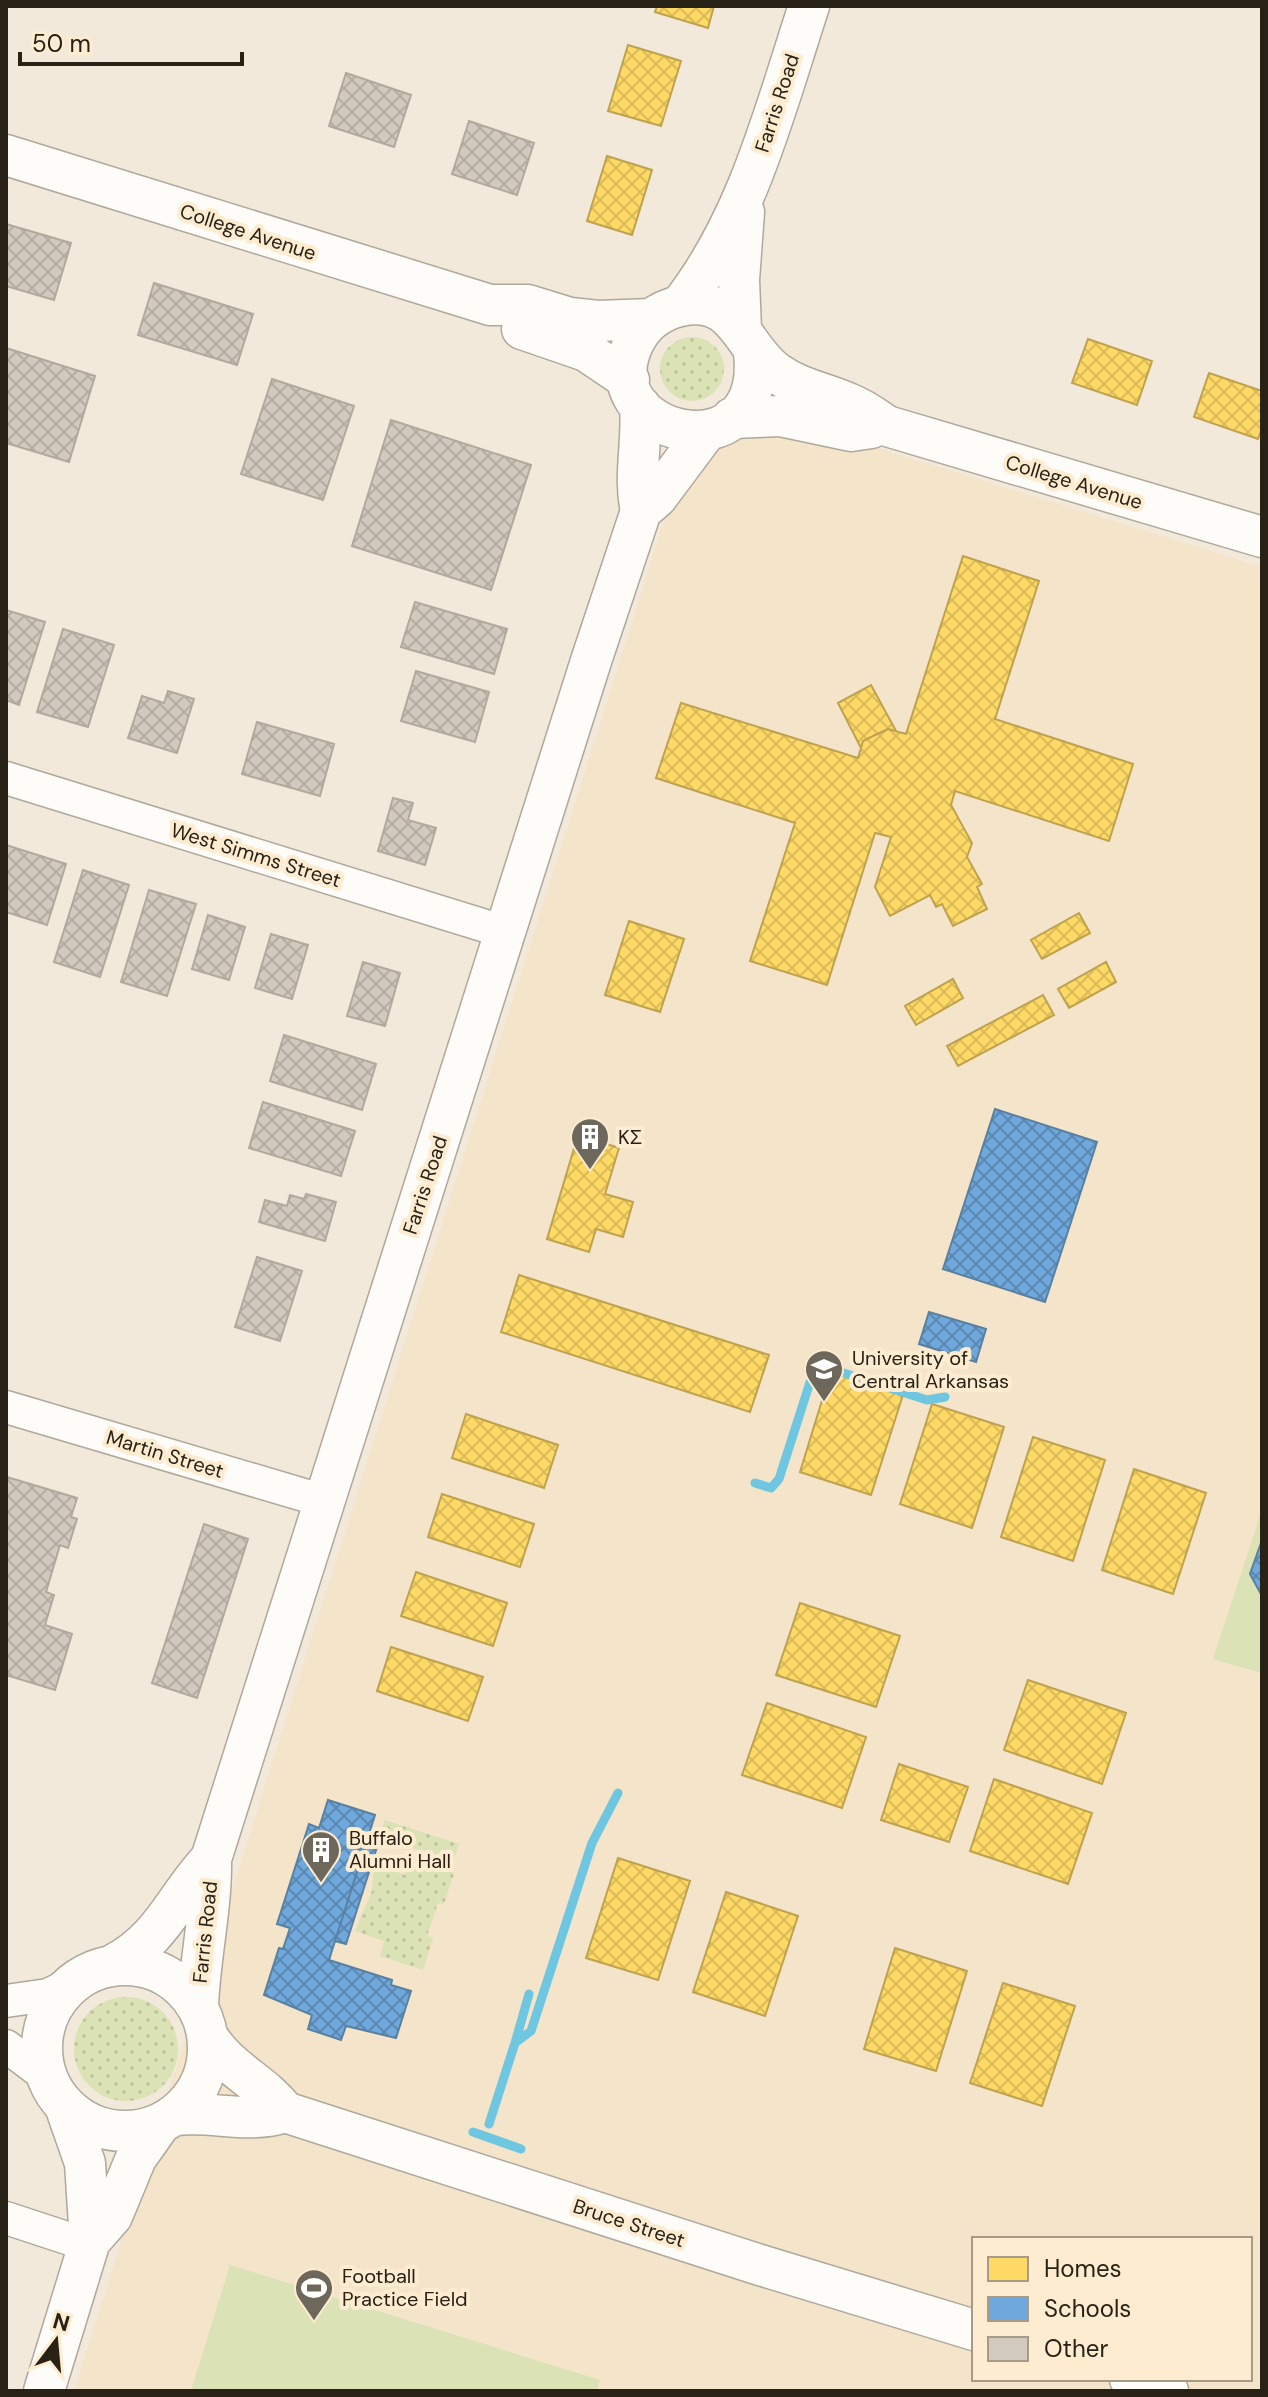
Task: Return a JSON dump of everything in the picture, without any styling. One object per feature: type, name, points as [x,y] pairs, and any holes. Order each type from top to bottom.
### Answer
[{"type":"street","name":"Farris Road","points":[[666,312],[709,269],[744,200],[809,6]]},
{"type":"street","name":"College Avenue","points":[[6,155],[490,305],[528,305],[570,318],[598,321],[666,312]]},
{"type":"street","name":"Farris Road","points":[[744,200],[739,280],[748,341]]},
{"type":"street","name":"College Avenue","points":[[490,305],[520,328],[586,351],[635,393]]},
{"type":"street","points":[[703,305],[721,311],[748,341],[753,389],[745,405],[720,424],[680,431],[663,426],[635,393],[631,348],[666,312],[703,305]]},
{"type":"street","name":"College Avenue","points":[[748,341],[776,373],[799,386],[852,404],[887,426],[1262,537]]},
{"type":"street","name":"Farris Road","points":[[635,393],[642,445],[636,490],[641,511]]},
{"type":"street","name":"College Avenue","points":[[720,424],[780,416],[851,431],[887,426]]},
{"type":"street","name":"Farris Road","points":[[203,2022],[201,1943],[212,1890],[211,1859],[641,511],[657,497],[720,424]]},
{"type":"street","name":"West Simms Street","points":[[6,778],[505,932]]},
{"type":"street","name":"Martin Street","points":[[6,1407],[324,1501]]},
{"type":"street","name":"Farris Road","points":[[113,1965],[151,1940],[189,1881],[211,1859]]},
{"type":"street","points":[[6,2001],[35,1998],[113,1965],[138,1966],[162,1973],[182,1987],[203,2022],[209,2054],[199,2088],[136,2158],[112,2216],[89,2243]]},
{"type":"street","points":[[44,2391],[89,2243],[85,2163],[43,2060],[44,2026],[59,1997],[71,1984]]},
{"type":"street","name":"Bruce Street","points":[[203,2022],[230,2066],[271,2094],[285,2112],[760,2265],[972,2329]]},
{"type":"street","points":[[6,2046],[56,2091],[78,2117],[110,2130],[143,2129],[168,2119]]},
{"type":"street","name":"Bruce Street","points":[[168,2119],[224,2113],[264,2119],[285,2112]]},
{"type":"street","points":[[6,2218],[89,2243]]},
{"type":"street","points":[[1136,2381],[1168,2391]]},
{"type":"shaded area","name":"University of Central Arkansas","points":[[753,429],[822,431],[1262,567],[1262,2391],[74,2391],[669,505],[705,453]]},
{"type":"green space","points":[[686,337],[698,337],[715,346],[722,357],[722,381],[715,392],[698,401],[686,401],[674,396],[665,387],[660,375],[660,363],[665,351],[674,342]]},
{"type":"green space","points":[[1262,1510],[1262,1673],[1213,1659]]},
{"type":"green space","points":[[385,1820],[459,1844],[453,1861],[379,1838]]},
{"type":"green space","points":[[411,1858],[454,1873],[444,1904],[438,1903],[427,1936],[433,1938],[423,1970],[380,1956],[384,1941],[355,1931],[372,1891],[375,1864],[405,1875]]},
{"type":"green space","points":[[126,1997],[146,2001],[163,2012],[174,2029],[178,2049],[174,2069],[163,2086],[146,2097],[126,2101],[106,2097],[89,2086],[78,2069],[74,2049],[78,2029],[89,2012],[106,2001]]},
{"type":"green space","name":"Football Practice Field","points":[[230,2265],[600,2380],[597,2391],[191,2391]]},
{"type":"building: Homes","points":[[657,6],[714,6],[708,28],[655,12]]},
{"type":"building: Homes","points":[[628,45],[681,61],[661,126],[608,111]]},
{"type":"building: Homes","points":[[607,156],[652,170],[632,235],[587,221]]},
{"type":"building: Homes","points":[[1088,339],[1152,361],[1137,405],[1072,383]]},
{"type":"building: Homes","points":[[1209,373],[1262,391],[1262,428],[1258,439],[1194,417]]},
{"type":"building: Homes","points":[[963,556],[1039,581],[995,719],[1133,764],[1109,841],[955,791],[951,805],[972,843],[967,857],[982,884],[977,887],[987,909],[953,926],[942,904],[936,907],[930,895],[890,916],[875,887],[891,837],[875,833],[827,985],[750,961],[795,823],[656,778],[681,703],[858,758],[863,741],[875,735],[888,729],[906,734]]},
{"type":"building: Homes","points":[[871,685],[896,731],[888,729],[875,735],[863,741],[861,748],[838,703]]},
{"type":"building: Homes","points":[[1079,913],[1090,933],[1042,959],[1031,940]]},
{"type":"building: Homes","points":[[629,921],[684,939],[660,1012],[605,995]]},
{"type":"building: Homes","points":[[1106,962],[1116,982],[1069,1008],[1058,989]]},
{"type":"building: Homes","points":[[953,979],[963,998],[916,1025],[905,1006]]},
{"type":"building: Homes","points":[[1043,995],[1054,1015],[958,1066],[947,1046]]},
{"type":"building: Homes","name":"KΣ","points":[[578,1135],[619,1148],[605,1194],[633,1202],[623,1237],[596,1229],[589,1252],[547,1239]]},
{"type":"building: Homes","points":[[519,1275],[769,1355],[750,1412],[501,1332]]},
{"type":"building: Homes","points":[[831,1371],[903,1395],[871,1495],[800,1472]]},
{"type":"building: Homes","points":[[932,1404],[1004,1427],[972,1528],[900,1504]]},
{"type":"building: Homes","points":[[466,1414],[558,1445],[544,1488],[452,1458]]},
{"type":"building: Homes","points":[[1033,1437],[1105,1460],[1073,1561],[1001,1537]]},
{"type":"building: Homes","points":[[1134,1469],[1206,1493],[1173,1594],[1102,1570]]},
{"type":"building: Homes","points":[[442,1494],[534,1524],[520,1567],[428,1537]]},
{"type":"building: Homes","points":[[416,1572],[507,1603],[493,1646],[401,1616]]},
{"type":"building: Homes","points":[[800,1603],[900,1636],[876,1707],[776,1675]]},
{"type":"building: Homes","points":[[391,1647],[483,1677],[468,1721],[377,1691]]},
{"type":"building: Homes","points":[[1028,1680],[1126,1713],[1102,1784],[1004,1750]]},
{"type":"building: Homes","points":[[767,1703],[866,1737],[842,1808],[742,1775]]},
{"type":"building: Homes","points":[[899,1764],[968,1787],[949,1842],[881,1820]]},
{"type":"building: Homes","points":[[994,1779],[1092,1813],[1068,1884],[970,1851]]},
{"type":"building: Homes","points":[[618,1858],[690,1881],[658,1980],[586,1958]]},
{"type":"building: Homes","points":[[726,1892],[798,1916],[765,2016],[693,1992]]},
{"type":"building: Homes","points":[[895,1948],[967,1971],[936,2071],[864,2049]]},
{"type":"building: Homes","points":[[1003,1983],[1075,2006],[1042,2106],[970,2083]]},
{"type":"building: Schools","points":[[995,1109],[1097,1142],[1045,1302],[943,1269]]},
{"type":"building: Schools","points":[[929,1312],[986,1329],[976,1362],[919,1344]]},
{"type":"building: Schools","points":[[1262,1540],[1262,1596],[1250,1574]]},
{"type":"building: Schools","name":"Buffalo Alumni Hall","points":[[328,1800],[375,1815],[329,1960],[392,1980],[391,1985],[411,1991],[396,2038],[346,2026],[341,2040],[308,2029],[312,2015],[264,1995],[279,1948],[283,1949],[290,1928],[277,1924],[309,1824],[319,1828]]},
{"type":"building: Schools","points":[[366,1844],[377,1847],[346,1944],[335,1941]]},
{"type":"building: Other","points":[[346,73],[411,95],[394,147],[329,126]]},
{"type":"building: Other","points":[[469,121],[534,143],[517,195],[452,174]]},
{"type":"building: Other","points":[[6,224],[71,243],[54,300],[6,286]]},
{"type":"building: Other","points":[[154,283],[253,314],[237,365],[138,335]]},
{"type":"building: Other","points":[[6,348],[95,376],[69,462],[6,443]]},
{"type":"building: Other","points":[[272,379],[354,406],[323,500],[241,474]]},
{"type":"building: Other","points":[[391,420],[531,465],[491,590],[352,546]]},
{"type":"building: Other","points":[[415,602],[507,629],[494,674],[401,647]]},
{"type":"building: Other","points":[[6,610],[45,622],[19,705],[6,700]]},
{"type":"building: Other","points":[[63,629],[114,645],[88,727],[37,712]]},
{"type":"building: Other","points":[[416,671],[489,692],[475,742],[401,721]]},
{"type":"building: Other","points":[[168,691],[194,699],[177,753],[128,738],[142,696],[164,703]]},
{"type":"building: Other","points":[[257,722],[334,744],[320,796],[242,774]]},
{"type":"building: Other","points":[[393,798],[413,803],[408,820],[436,828],[425,865],[378,851]]},
{"type":"building: Other","points":[[6,845],[66,864],[47,925],[6,912]]},
{"type":"building: Other","points":[[83,870],[129,885],[100,977],[54,962]]},
{"type":"building: Other","points":[[149,890],[196,904],[167,996],[121,982]]},
{"type":"building: Other","points":[[208,915],[245,927],[229,980],[192,969]]},
{"type":"building: Other","points":[[271,934],[308,945],[292,999],[255,988]]},
{"type":"building: Other","points":[[363,962],[400,973],[385,1026],[347,1016]]},
{"type":"building: Other","points":[[284,1035],[376,1064],[362,1110],[270,1081]]},
{"type":"building: Other","points":[[263,1102],[355,1131],[341,1176],[249,1148]]},
{"type":"building: Other","points":[[306,1194],[336,1202],[325,1241],[259,1222],[265,1200],[287,1206],[290,1195],[304,1199]]},
{"type":"building: Other","points":[[257,1257],[302,1271],[280,1341],[235,1327]]},
{"type":"building: Other","points":[[7,1477],[77,1498],[71,1517],[77,1519],[68,1548],[60,1545],[46,1592],[54,1595],[45,1625],[72,1634],[55,1690],[6,1675]]},
{"type":"building: Other","points":[[204,1524],[248,1539],[197,1698],[152,1683]]},
{"type":"waterway","points":[[755,1483],[771,1488],[779,1479],[812,1376],[822,1366],[927,1400],[945,1397]]},
{"type":"waterway","points":[[489,2124],[515,2043],[531,2031],[592,1843],[618,1793]]},
{"type":"waterway","points":[[515,2043],[529,1994]]},
{"type":"waterway","points":[[473,2132],[521,2149]]},
{"type":"place","name":"KΣ","points":[[590,1171]]},
{"type":"place","name":"University of Central Arkansas","points":[[824,1403]]},
{"type":"place","name":"Buffalo Alumni Hall","points":[[321,1884]]},
{"type":"place","name":"Football Practice Field","points":[[314,2322]]}]
